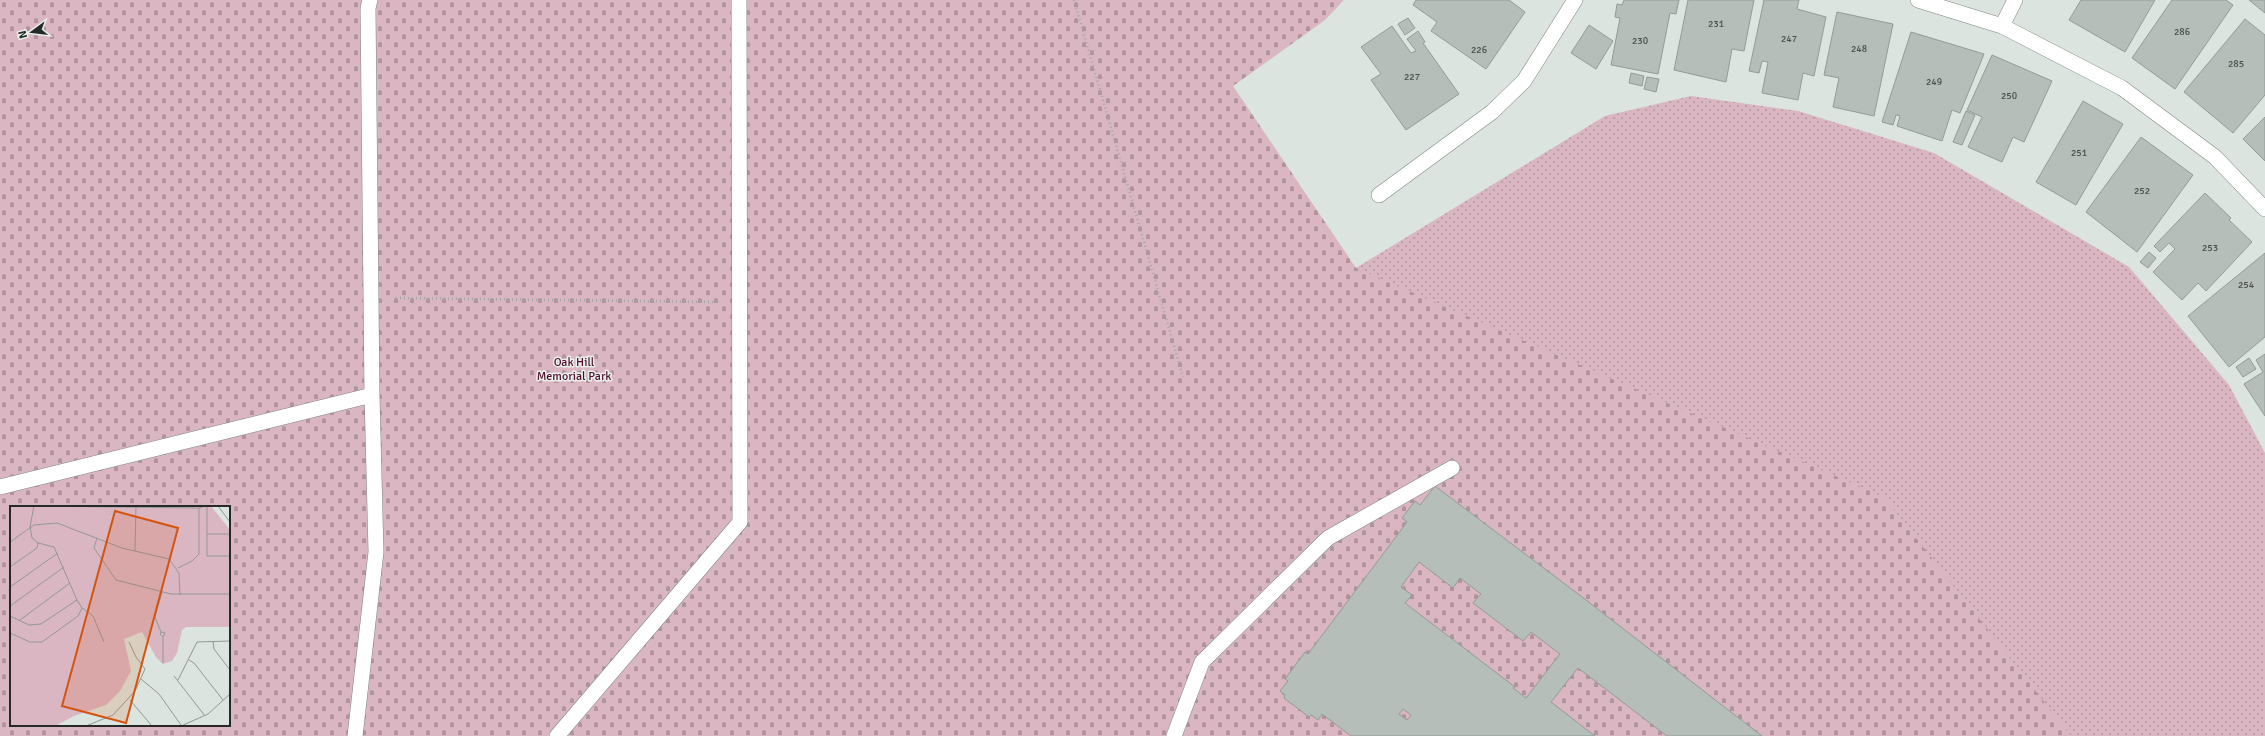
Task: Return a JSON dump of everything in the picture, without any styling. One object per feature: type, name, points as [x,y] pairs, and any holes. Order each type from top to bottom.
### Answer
[{"type":"lane","points":[[355,736],[376,552],[372,395],[368,8],[370,0]]},
{"type":"lane","points":[[557,736],[740,522],[739,0]]},
{"type":"lane","points":[[1379,194],[1492,112],[1524,81],[1575,0]]},
{"type":"lane","points":[[1918,0],[2002,26],[2122,88],[2215,157],[2265,209]]},
{"type":"lane","points":[[2002,26],[2015,0]]},
{"type":"lane","points":[[0,487],[372,395]]},
{"type":"lane","points":[[1174,736],[1202,662],[1328,538],[1452,468]]},
{"type":"path","points":[[1074,0],[1183,376]]},
{"type":"path","points":[[371,298],[739,302]]},
{"type":"green space","name":"Oak Hill Memorial Park","points":[[0,0],[1344,0],[1325,20],[1233,86],[1356,268],[1884,497],[2071,736],[0,736]]},
{"type":"green space","points":[[1691,96],[1798,111],[1934,153],[2129,267],[2229,385],[2265,453],[2265,736],[1799,736],[1356,268],[1605,116]]},
{"type":"building","points":[[1416,0],[1509,0],[1525,12],[1486,69],[1431,31],[1437,22],[1413,5]]},
{"type":"building","points":[[1624,0],[1679,0],[1676,14],[1670,13],[1658,74],[1611,65],[1620,18],[1615,17],[1617,4],[1622,5]]},
{"type":"building","points":[[1688,0],[1754,0],[1744,51],[1732,49],[1726,82],[1674,70]]},
{"type":"building","points":[[1764,0],[1799,0],[1797,9],[1826,17],[1814,76],[1803,73],[1798,100],[1762,93],[1768,62],[1762,61],[1759,73],[1749,71]]},
{"type":"building","points":[[2081,0],[2155,0],[2125,52],[2069,20]]},
{"type":"building","points":[[2172,0],[2226,0],[2233,5],[2175,89],[2132,58]]},
{"type":"building","points":[[2249,0],[2265,0],[2265,13]]},
{"type":"building","points":[[1837,12],[1893,24],[1874,116],[1833,107],[1839,78],[1824,75]]},
{"type":"building","points":[[1408,18],[1415,28],[1405,35],[1398,24]]},
{"type":"building","points":[[2245,19],[2265,35],[2265,95],[2233,133],[2184,92]]},
{"type":"building","points":[[1589,25],[1613,41],[1596,69],[1571,53]]},
{"type":"building","points":[[1392,26],[1411,53],[1416,51],[1407,39],[1418,31],[1425,42],[1423,43],[1459,94],[1406,130],[1371,80],[1381,74],[1361,47]]},
{"type":"building","points":[[1911,32],[1984,54],[1960,113],[1952,110],[1942,141],[1897,126],[1900,116],[1896,115],[1893,125],[1882,122]]},
{"type":"building","points":[[1992,55],[2052,81],[2024,142],[2013,137],[2002,162],[1968,147],[1982,117],[1967,110]]},
{"type":"building","points":[[1631,73],[1644,76],[1642,86],[1629,83]]},
{"type":"building","points":[[1647,77],[1659,79],[1656,92],[1644,89]]},
{"type":"building","points":[[2083,101],[2123,124],[2076,205],[2036,182]]},
{"type":"building","points":[[1966,111],[1975,115],[1962,145],[1953,142]]},
{"type":"building","points":[[2265,117],[2265,161],[2243,139]]},
{"type":"building","points":[[2141,137],[2193,175],[2137,252],[2086,212]]},
{"type":"building","points":[[2205,193],[2231,218],[2229,220],[2252,242],[2206,291],[2198,283],[2182,300],[2153,272],[2175,249],[2169,243],[2160,252],[2154,246]]},
{"type":"building","points":[[2149,252],[2156,258],[2148,268],[2140,262]]},
{"type":"building","points":[[2265,253],[2265,337],[2229,367],[2188,316]]},
{"type":"building","points":[[2265,354],[2265,416],[2244,384],[2263,372],[2256,360]]},
{"type":"building","points":[[2249,358],[2256,369],[2243,377],[2236,367]]},
{"type":"building","points":[[1435,486],[1762,736],[1667,736],[1578,668],[1551,702],[1595,736],[1351,736],[1322,714],[1318,720],[1311,715],[1309,717],[1284,698],[1285,695],[1280,691],[1288,681],[1285,679],[1305,652],[1308,654],[1407,522],[1402,518],[1415,501],[1420,505]],"holes":[[[1419,562],[1453,588],[1460,578],[1481,594],[1473,603],[1523,641],[1531,632],[1560,654],[1526,698],[1513,688],[1515,687],[1405,603],[1412,595],[1401,587]],[[1403,709],[1411,715],[1407,720],[1399,714]]]}]
